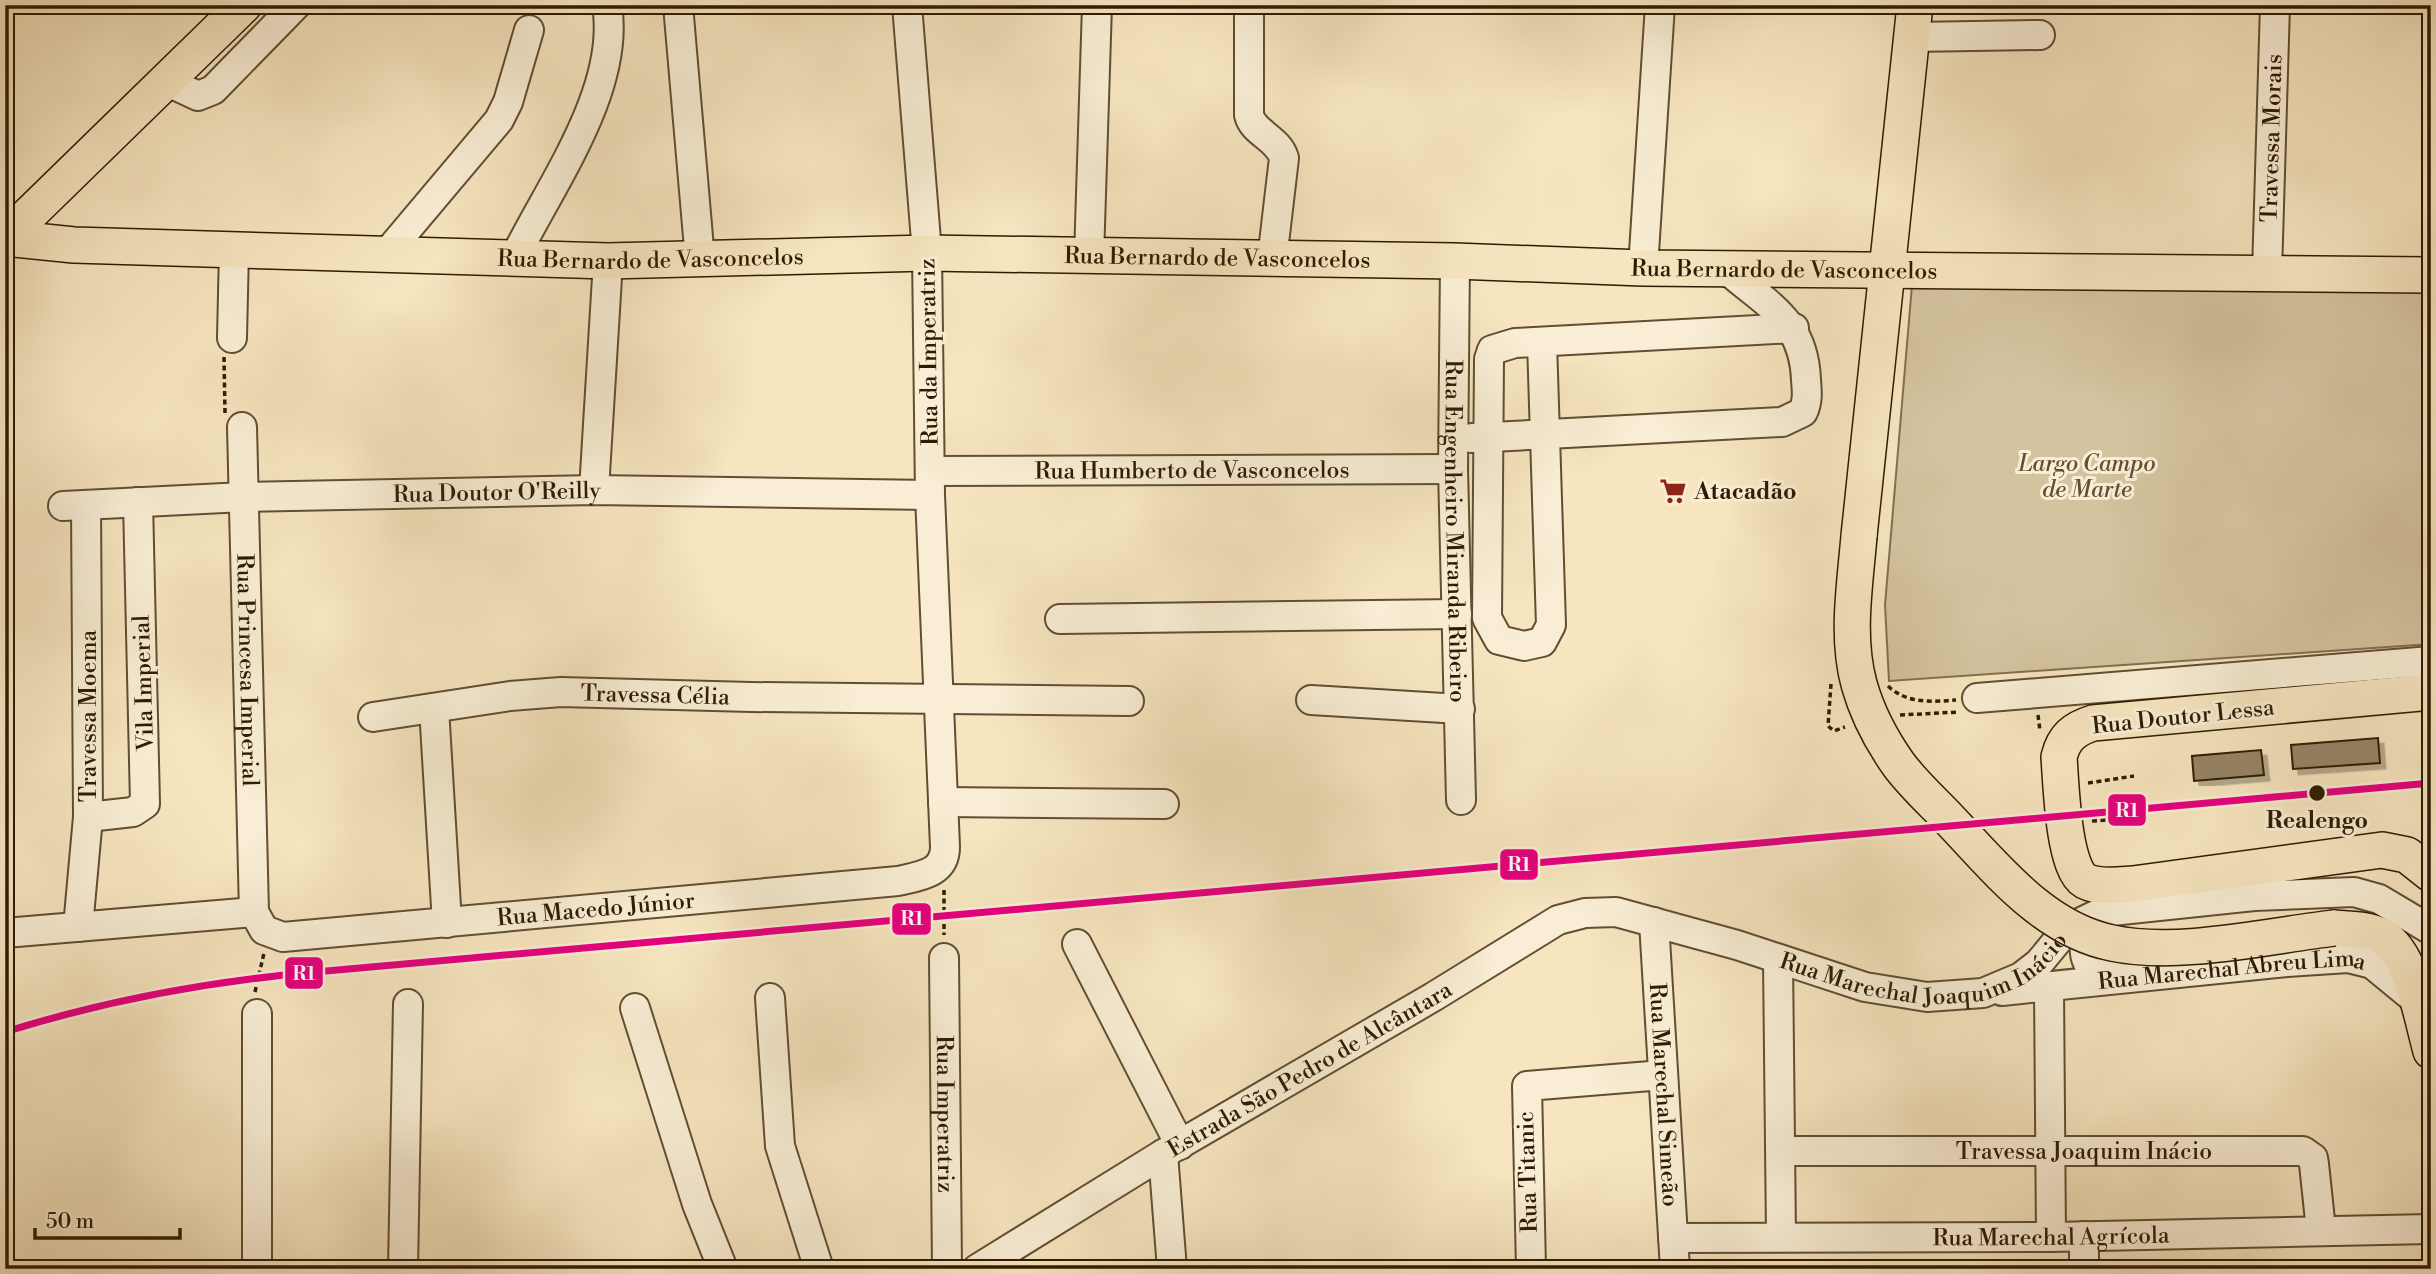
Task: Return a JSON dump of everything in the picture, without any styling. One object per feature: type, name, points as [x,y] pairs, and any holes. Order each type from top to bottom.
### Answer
[{"type":"main road","points":[[5,238],[244,5]]},
{"type":"main road","points":[[1913,21],[1859,536],[1853,656],[1872,720],[1899,765],[2025,896],[2050,916],[2092,939],[2141,948],[2177,947],[2334,928],[2368,932],[2388,941],[2406,965],[2431,1051]]},
{"type":"main road","points":[[54,190],[51,207],[54,223],[59,233],[74,245]]},
{"type":"main road","name":"Rua Bernardo de Vasconcelos","points":[[5,238],[74,245],[608,261],[927,253],[1455,261],[1643,268],[2431,275]]},
{"type":"main road","name":"Rua Doutor Lessa","points":[[2431,692],[2093,723],[2078,727],[2062,745],[2059,757],[2070,853],[2078,876],[2087,882],[2107,885],[2382,850],[2407,855],[2431,874]]},
{"type":"street","points":[[166,81],[198,96],[213,90],[296,5]]},
{"type":"street","points":[[514,259],[600,89],[608,47],[607,5]]},
{"type":"street","points":[[678,5],[700,260]]},
{"type":"street","name":"Rua da Imperatriz","points":[[907,5],[927,253],[930,483],[943,802],[943,872]]},
{"type":"street","points":[[1089,257],[1097,5]]},
{"type":"street","points":[[1249,5],[1251,123],[1280,146],[1284,158],[1272,260]]},
{"type":"street","points":[[1643,268],[1660,5]]},
{"type":"street","name":"Travessa Morais","points":[[2267,273],[2275,5]]},
{"type":"street","points":[[1913,21],[2040,35]]},
{"type":"street","points":[[401,254],[499,120],[508,102],[529,30]]},
{"type":"street","points":[[228,349],[234,250]]},
{"type":"street","points":[[594,490],[608,261]]},
{"type":"street","name":"Rua Engenheiro Miranda Ribeiro","points":[[1455,261],[1453,469],[1461,800]]},
{"type":"street","points":[[1454,439],[1782,422],[1803,412],[1807,403],[1805,358],[1794,328],[1726,269]]},
{"type":"street","points":[[1542,342],[1551,625],[1542,642],[1524,646],[1499,640],[1487,618],[1491,437],[1489,359],[1492,350],[1515,343],[1794,328]]},
{"type":"street","name":"Rua Princesa Imperial","points":[[233,421],[244,497],[259,921]]},
{"type":"street","name":"Rua Humberto de Vasconcelos","points":[[930,483],[1453,469]]},
{"type":"street","name":"Rua Doutor O'Reilly","points":[[75,505],[244,497],[930,483]]},
{"type":"street","name":"Vila Imperial","points":[[88,817],[133,812],[145,804],[138,502]]},
{"type":"street","name":"Travessa Moema","points":[[75,505],[88,817],[78,927]]},
{"type":"street","points":[[1060,619],[1457,614]]},
{"type":"street","points":[[1977,698],[2431,661]]},
{"type":"street","name":"Travessa Célia","points":[[373,717],[561,692],[938,699]]},
{"type":"street","points":[[938,699],[1129,701]]},
{"type":"street","points":[[1311,700],[1460,709]]},
{"type":"street","points":[[434,708],[447,923]]},
{"type":"street","points":[[943,802],[1164,804]]},
{"type":"street","name":"Rua Macedo Júnior","points":[[5,933],[78,927],[259,921],[283,937],[898,881],[943,872]]},
{"type":"street","name":"Rua Marechal Joaquim Inácio","points":[[1654,922],[1891,993],[1927,997],[1983,993],[2030,971],[2067,929],[2102,912],[2253,895],[2354,892],[2379,899],[2431,930]]},
{"type":"street","name":"Estrada São Pedro de Alcântara","points":[[976,1269],[1171,1149],[1558,920],[1585,913],[1616,912],[1654,922]]},
{"type":"street","points":[[2102,912],[2086,933],[2087,961],[2091,968],[2101,974],[2127,978]]},
{"type":"street","name":"Rua Marechal Simeão","points":[[1654,922],[1675,1269]]},
{"type":"street","points":[[1077,944],[1171,1149],[1172,1269]]},
{"type":"street","name":"Rua Imperatriz","points":[[944,951],[947,1269]]},
{"type":"street","name":"Rua Marechal Abreu Lima","points":[[1983,993],[2049,989],[2127,978],[2348,958],[2372,964],[2417,1001]]},
{"type":"street","points":[[1778,960],[1782,1236]]},
{"type":"street","points":[[2049,989],[2051,1237]]},
{"type":"street","points":[[770,998],[780,1146],[819,1269]]},
{"type":"street","points":[[403,1269],[408,1004]]},
{"type":"street","points":[[635,1008],[697,1204],[723,1269]]},
{"type":"street","points":[[257,1014],[257,1269]]},
{"type":"street","name":"Rua Titanic","points":[[1531,1269],[1527,1086],[1662,1075]]},
{"type":"street","name":"Travessa Joaquim Inácio","points":[[1781,1151],[2303,1151],[2313,1158],[2321,1230]]},
{"type":"street","name":"Rua Marechal Agrícola","points":[[1673,1238],[2051,1237],[2431,1229]]},
{"type":"street","points":[[2084,1236],[2084,1269]]},
{"type":"path","points":[[228,349],[233,421]]},
{"type":"path","points":[[1884,679],[1900,696],[1917,700],[1977,698]]},
{"type":"path","points":[[2031,709],[2038,709],[2041,744]]},
{"type":"path","points":[[2061,785],[2134,776]]},
{"type":"path","points":[[2066,823],[2135,818]]},
{"type":"path","points":[[943,872],[944,951]]},
{"type":"path","points":[[257,1014],[256,984],[264,964],[259,921]]},
{"type":"green space","name":"Largo Campo de Marte","points":[[1912,285],[2431,290],[2431,644],[1889,681],[1885,605]]},
{"type":"building","points":[[2378,738],[2380,763],[2293,769],[2291,745]]},
{"type":"building","points":[[2261,750],[2264,775],[2194,781],[2192,756]]},
{"type":"transit line","name":"R1","points":[[5,1032],[79,1011],[153,995],[304,973],[2431,783]]},
{"type":"place","name":"Atacadão","points":[[1673,491]]},
{"type":"place","name":"Realengo","points":[[2317,793]]}]
